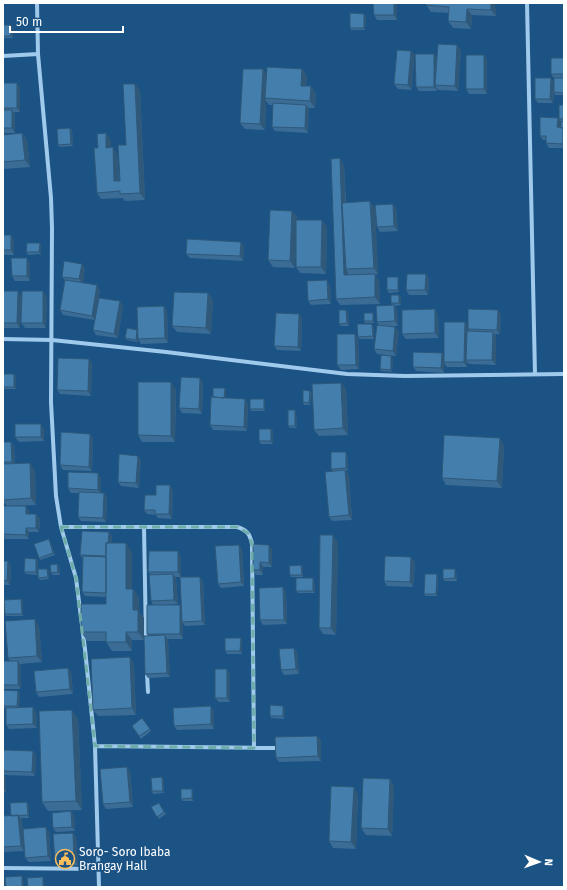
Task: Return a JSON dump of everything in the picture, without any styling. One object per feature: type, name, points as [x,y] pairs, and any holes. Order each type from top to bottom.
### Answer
[{"type":"street","points":[[37,3],[38,54],[51,198],[52,402],[56,496],[61,527],[76,578],[95,746],[99,887]]},
{"type":"street","points":[[527,3],[535,374]]},
{"type":"street","points":[[3,56],[38,54]]},
{"type":"street","points":[[3,339],[52,340],[347,374],[405,376],[564,374]]},
{"type":"street","points":[[61,527],[237,527],[244,529],[248,533],[252,544],[254,748]]},
{"type":"street","points":[[144,527],[146,645]]},
{"type":"street","points":[[147,669],[148,692]]},
{"type":"street","points":[[95,746],[276,748]]},
{"type":"street","points":[[3,868],[99,870]]},
{"type":"highlighted area","points":[[61,527],[237,527],[248,533],[252,544],[254,748],[95,746],[76,578]]},
{"type":"building","points":[[373,3],[394,3],[394,15],[374,15]]},
{"type":"building","points":[[426,3],[491,3],[491,10],[467,9],[466,22],[448,21],[449,7],[426,5]]},
{"type":"building","points":[[350,13],[364,14],[364,28],[350,28]]},
{"type":"building","points":[[3,25],[11,25],[11,36],[3,36]]},
{"type":"building","points":[[438,44],[457,45],[455,86],[435,85]]},
{"type":"building","points":[[397,50],[411,51],[408,85],[394,84]]},
{"type":"building","points":[[415,54],[434,54],[434,87],[416,87]]},
{"type":"building","points":[[466,55],[484,55],[484,89],[466,89]]},
{"type":"building","points":[[551,58],[564,58],[564,74],[551,74]]},
{"type":"building","points":[[267,67],[302,69],[301,86],[311,86],[310,101],[265,98]]},
{"type":"building","points":[[243,69],[263,69],[260,124],[240,123]]},
{"type":"building","points":[[535,78],[551,78],[550,99],[535,99]]},
{"type":"building","points":[[554,78],[564,78],[564,93],[554,92]]},
{"type":"building","points":[[3,83],[17,83],[17,108],[3,108]]},
{"type":"building","points":[[123,84],[135,84],[140,193],[120,194],[120,191],[97,193],[94,148],[98,148],[97,134],[106,133],[106,148],[113,147],[114,181],[120,181],[118,145],[126,145]]},
{"type":"building","points":[[273,103],[306,105],[305,128],[272,127]]},
{"type":"building","points":[[559,105],[564,105],[564,119],[559,119]]},
{"type":"building","points":[[3,110],[12,110],[12,128],[3,128]]},
{"type":"building","points":[[540,117],[558,118],[557,127],[563,128],[563,144],[546,143],[546,136],[540,136]]},
{"type":"building","points":[[561,122],[564,122],[564,129],[561,128]]},
{"type":"building","points":[[70,128],[71,144],[58,145],[57,129]]},
{"type":"building","points":[[22,133],[25,160],[3,162],[3,135]]},
{"type":"building","points":[[340,158],[344,275],[375,274],[375,297],[336,299],[331,159]]},
{"type":"building","points":[[370,201],[374,268],[346,269],[342,203]]},
{"type":"building","points":[[393,204],[394,226],[377,227],[375,205]]},
{"type":"building","points":[[270,210],[292,211],[290,261],[268,260]]},
{"type":"building","points":[[296,220],[322,220],[321,267],[296,267]]},
{"type":"building","points":[[3,235],[11,235],[11,250],[3,250]]},
{"type":"building","points":[[187,239],[241,242],[240,256],[186,254]]},
{"type":"building","points":[[27,243],[40,243],[39,252],[26,252]]},
{"type":"building","points":[[11,258],[27,258],[27,276],[12,276]]},
{"type":"building","points":[[64,261],[82,264],[79,279],[62,277]]},
{"type":"building","points":[[407,274],[426,274],[425,290],[406,290]]},
{"type":"building","points":[[387,277],[398,277],[398,290],[387,290]]},
{"type":"building","points":[[65,280],[97,285],[92,316],[60,310]]},
{"type":"building","points":[[327,280],[328,299],[308,301],[307,281]]},
{"type":"building","points":[[3,291],[18,291],[17,323],[3,323]]},
{"type":"building","points":[[22,291],[43,291],[43,323],[21,323]]},
{"type":"building","points":[[174,292],[208,293],[206,328],[172,326]]},
{"type":"building","points":[[391,295],[399,295],[399,303],[391,303]]},
{"type":"building","points":[[99,298],[120,301],[114,334],[93,330]]},
{"type":"building","points":[[394,305],[395,321],[377,322],[376,306]]},
{"type":"building","points":[[164,306],[165,338],[138,339],[137,307]]},
{"type":"building","points":[[435,309],[435,333],[402,334],[402,310]]},
{"type":"building","points":[[468,309],[498,310],[497,330],[468,329]]},
{"type":"building","points":[[339,310],[346,310],[347,323],[339,324]]},
{"type":"building","points":[[276,313],[299,314],[298,347],[274,346]]},
{"type":"building","points":[[364,313],[373,313],[373,321],[364,321]]},
{"type":"building","points":[[444,322],[465,322],[464,362],[444,362]]},
{"type":"building","points":[[357,324],[372,324],[373,336],[358,337]]},
{"type":"building","points":[[377,325],[395,327],[393,351],[374,349]]},
{"type":"building","points":[[127,328],[137,330],[136,340],[125,338]]},
{"type":"building","points":[[467,331],[493,332],[492,360],[466,360]]},
{"type":"building","points":[[337,334],[355,334],[356,365],[337,365]]},
{"type":"building","points":[[413,352],[442,353],[441,368],[413,367]]},
{"type":"building","points":[[381,355],[391,356],[391,370],[380,369]]},
{"type":"building","points":[[58,358],[89,359],[88,391],[57,390]]},
{"type":"building","points":[[3,374],[14,374],[14,387],[3,387]]},
{"type":"building","points":[[181,377],[200,378],[199,409],[179,408]]},
{"type":"building","points":[[138,382],[171,382],[171,436],[138,435]]},
{"type":"building","points":[[341,383],[343,428],[314,430],[312,384]]},
{"type":"building","points":[[213,388],[225,388],[224,398],[213,397]]},
{"type":"building","points":[[303,390],[310,391],[309,403],[303,402]]},
{"type":"building","points":[[211,397],[245,399],[244,427],[210,425]]},
{"type":"building","points":[[250,399],[264,399],[264,409],[250,409]]},
{"type":"building","points":[[288,410],[295,410],[295,426],[288,426]]},
{"type":"building","points":[[15,424],[41,424],[41,437],[15,437]]},
{"type":"building","points":[[259,429],[271,429],[271,441],[259,441]]},
{"type":"building","points":[[61,432],[90,434],[89,467],[60,465]]},
{"type":"building","points":[[444,435],[500,438],[497,481],[442,478]]},
{"type":"building","points":[[3,442],[11,442],[12,462],[3,462]]},
{"type":"building","points":[[331,452],[346,452],[346,468],[331,469]]},
{"type":"building","points":[[119,454],[138,456],[136,483],[118,482]]},
{"type":"building","points":[[30,463],[31,498],[3,500],[3,464]]},
{"type":"building","points":[[345,470],[349,515],[329,517],[325,472]]},
{"type":"building","points":[[68,472],[98,473],[98,490],[68,488]]},
{"type":"building","points":[[156,485],[170,485],[169,514],[155,514],[155,510],[144,510],[145,495],[156,495]]},
{"type":"building","points":[[79,492],[104,493],[103,518],[78,517]]},
{"type":"building","points":[[3,506],[26,506],[26,514],[36,514],[36,528],[26,528],[26,535],[3,534]]},
{"type":"building","points":[[82,531],[109,532],[108,543],[106,543],[106,556],[80,555]]},
{"type":"building","points":[[320,535],[333,535],[331,628],[319,628]]},
{"type":"building","points":[[49,539],[53,553],[39,558],[34,544]]},
{"type":"building","points":[[106,543],[126,543],[126,589],[133,589],[133,610],[138,610],[138,632],[126,632],[126,642],[106,642],[106,632],[81,632],[81,604],[106,604]]},
{"type":"building","points":[[253,544],[269,545],[269,563],[260,562],[260,570],[253,570]]},
{"type":"building","points":[[239,545],[241,582],[218,584],[215,546]]},
{"type":"building","points":[[149,551],[178,551],[178,572],[148,572]]},
{"type":"building","points":[[83,556],[106,557],[106,593],[82,592]]},
{"type":"building","points":[[385,556],[411,557],[410,582],[384,581]]},
{"type":"building","points":[[25,558],[36,559],[36,572],[24,572]]},
{"type":"building","points":[[3,561],[8,561],[7,581],[3,580]]},
{"type":"building","points":[[57,564],[58,572],[51,573],[50,565]]},
{"type":"building","points":[[301,565],[302,575],[290,575],[289,566]]},
{"type":"building","points":[[38,569],[47,569],[48,577],[38,578]]},
{"type":"building","points":[[443,569],[455,569],[455,578],[443,579]]},
{"type":"building","points":[[173,574],[174,600],[151,601],[149,575]]},
{"type":"building","points":[[425,574],[437,574],[436,594],[424,594]]},
{"type":"building","points":[[180,577],[200,577],[202,621],[182,622]]},
{"type":"building","points":[[296,578],[313,578],[313,591],[296,591]]},
{"type":"building","points":[[283,587],[284,620],[260,620],[259,588]]},
{"type":"building","points":[[21,599],[22,614],[5,614],[4,600]]},
{"type":"building","points":[[147,605],[180,605],[180,634],[147,634]]},
{"type":"building","points":[[35,619],[37,656],[8,658],[5,621]]},
{"type":"building","points":[[165,635],[167,673],[145,674],[144,636]]},
{"type":"building","points":[[225,638],[241,638],[240,651],[225,651]]},
{"type":"building","points":[[294,648],[296,669],[281,670],[279,649]]},
{"type":"building","points":[[130,657],[132,708],[93,710],[91,659]]},
{"type":"building","points":[[3,661],[18,661],[18,685],[3,685]]},
{"type":"building","points":[[68,668],[70,689],[36,692],[34,671]]},
{"type":"building","points":[[215,669],[227,669],[227,698],[215,698]]},
{"type":"building","points":[[3,690],[18,691],[17,706],[3,706]]},
{"type":"building","points":[[270,705],[283,706],[283,716],[270,716]]},
{"type":"building","points":[[211,706],[211,724],[174,726],[173,708]]},
{"type":"building","points":[[33,707],[33,724],[6,725],[6,708]]},
{"type":"building","points":[[72,710],[76,801],[42,802],[39,711]]},
{"type":"building","points":[[142,718],[150,729],[139,736],[132,726]]},
{"type":"building","points":[[317,736],[318,756],[276,758],[275,737]]},
{"type":"building","points":[[3,750],[33,751],[32,772],[3,771]]},
{"type":"building","points":[[127,767],[130,802],[103,804],[100,769]]},
{"type":"building","points":[[162,777],[163,791],[152,791],[151,778]]},
{"type":"building","points":[[363,778],[390,779],[388,829],[361,828]]},
{"type":"building","points":[[331,786],[354,787],[351,842],[329,841]]},
{"type":"building","points":[[181,789],[192,789],[192,798],[181,799]]},
{"type":"building","points":[[27,802],[28,815],[11,816],[10,803]]},
{"type":"building","points":[[159,803],[164,812],[157,817],[151,807]]},
{"type":"building","points":[[71,811],[72,827],[53,828],[52,813]]},
{"type":"building","points":[[18,815],[21,846],[3,847],[3,816]]},
{"type":"building","points":[[46,827],[48,856],[25,858],[23,829]]},
{"type":"building","points":[[73,833],[74,860],[55,861],[53,834]]},
{"type":"building","points":[[22,876],[22,887],[6,887],[5,877]]},
{"type":"building","points":[[43,877],[43,887],[28,887],[27,878]]},
{"type":"place","name":"Soro- Soro Ibaba Brangay Hall","points":[[65,859]]}]
